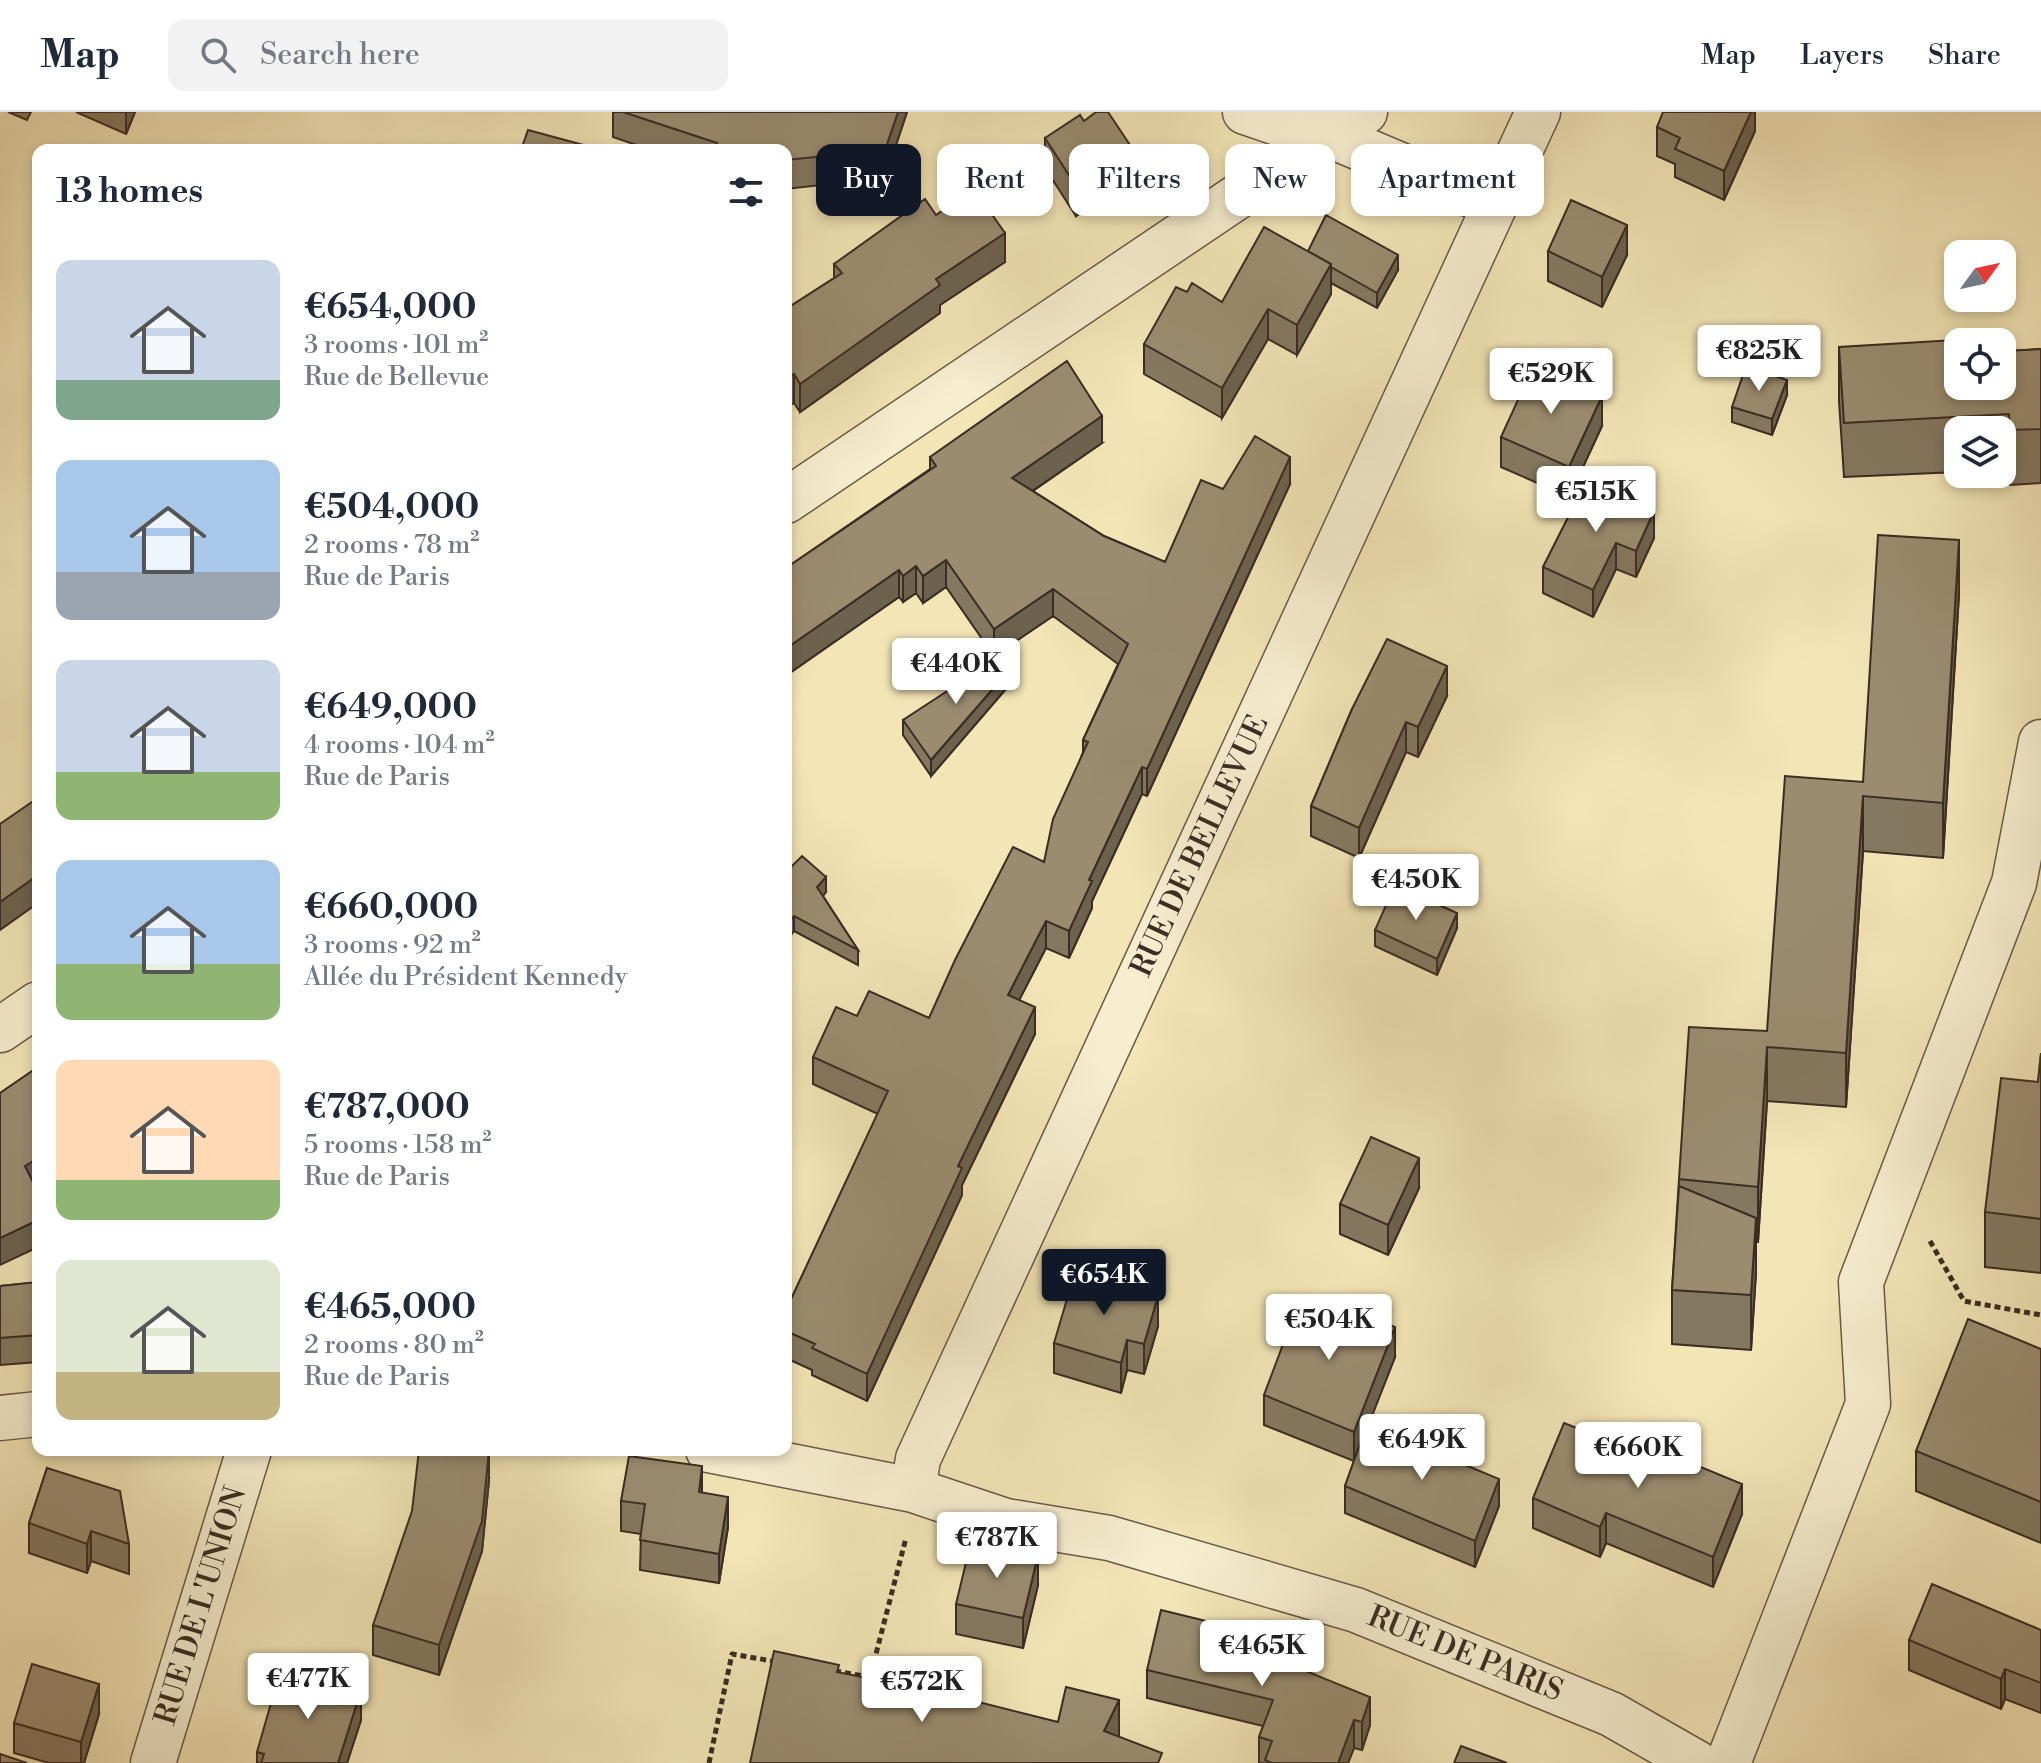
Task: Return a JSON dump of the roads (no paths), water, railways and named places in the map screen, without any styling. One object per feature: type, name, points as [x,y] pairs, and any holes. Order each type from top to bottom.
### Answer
[{"type":"street","points":[[1245,112],[1286,126],[1329,135],[1351,144]]},
{"type":"street","points":[[792,497],[1365,112]]},
{"type":"street","name":"RUE DE BELLEVUE","points":[[1523,144],[1538,112]]},
{"type":"street","name":"RUE DE BELLEVUE","points":[[913,1490],[924,1444],[1490,216]]},
{"type":"street","points":[[1728,1763],[1868,1404],[1861,1282],[2014,883],[2041,742]]},
{"type":"street","points":[[0,1030],[32,1008]]},
{"type":"street","points":[[0,1418],[32,1415]]},
{"type":"street","name":"RUE DE L'UNION","points":[[153,1763],[247,1456]]},
{"type":"street","name":"RUE DE PARIS","points":[[739,1456],[913,1490],[1006,1521],[1109,1538],[1356,1610],[1611,1714],[1697,1763]]}]
